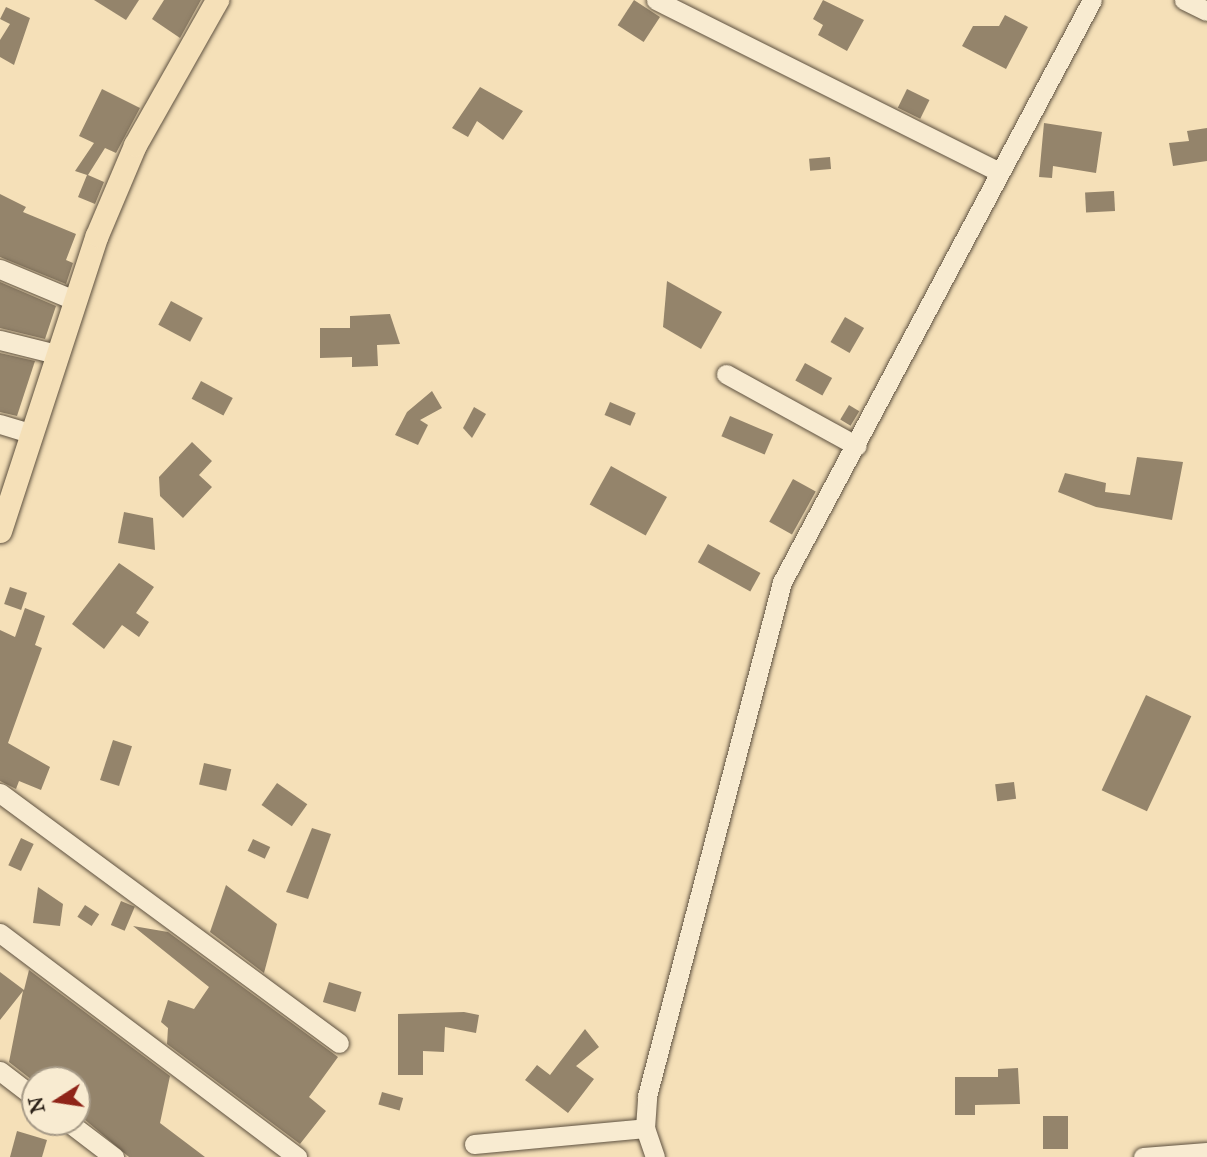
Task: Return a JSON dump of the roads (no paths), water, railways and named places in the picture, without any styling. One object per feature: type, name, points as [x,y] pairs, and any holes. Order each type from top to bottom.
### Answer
[{"type":"main road","points":[[1,524],[33,434],[74,300],[135,145],[217,0]]},
{"type":"street","points":[[656,0],[999,172]]},
{"type":"street","points":[[655,1157],[645,1128],[647,1096],[766,630],[782,582],[857,446],[999,172],[1072,47],[1092,0]]},
{"type":"street","points":[[1184,0],[1207,11]]},
{"type":"street","points":[[0,269],[74,300]]},
{"type":"street","points":[[0,340],[56,354]]},
{"type":"street","points":[[726,374],[857,446]]},
{"type":"street","points":[[0,424],[33,434]]},
{"type":"street","points":[[0,793],[339,1043]]},
{"type":"street","points":[[0,933],[297,1157]]},
{"type":"street","points":[[0,1071],[21,1087]]},
{"type":"street","points":[[474,1143],[645,1128]]},
{"type":"street","points":[[86,1136],[114,1157]]},
{"type":"street","points":[[1143,1157],[1207,1152]]}]
